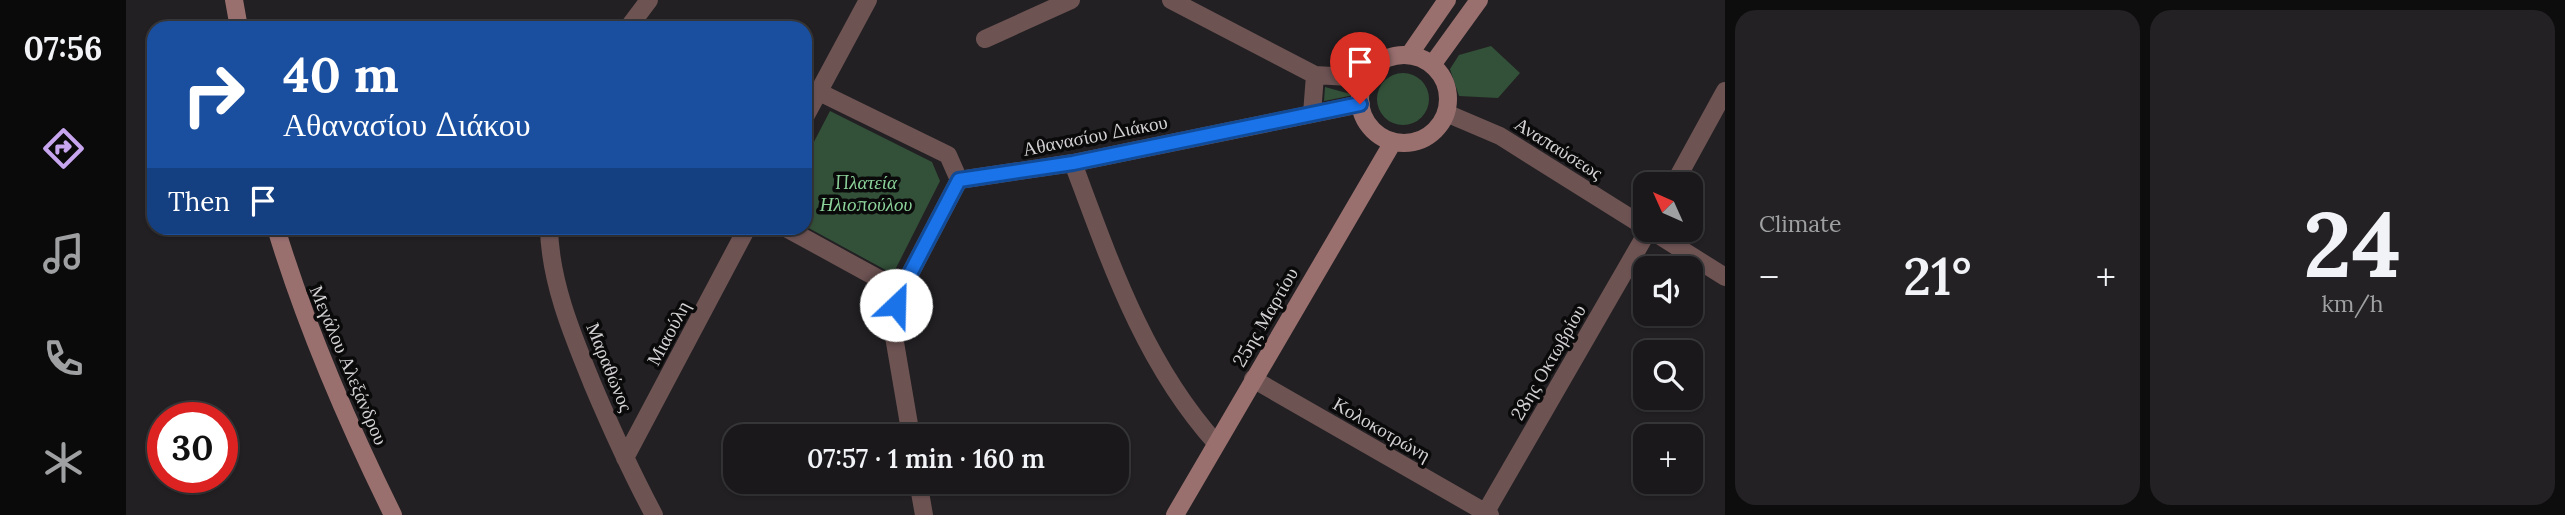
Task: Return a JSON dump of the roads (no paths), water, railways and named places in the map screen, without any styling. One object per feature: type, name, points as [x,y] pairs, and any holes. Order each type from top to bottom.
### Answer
[{"type":"street","points":[[234,0],[238,21]]},
{"type":"street","points":[[633,21],[649,0]]},
{"type":"street","points":[[812,104],[868,0]]},
{"type":"street","points":[[985,39],[1071,0]]},
{"type":"street","points":[[1171,0],[1315,75],[1366,78]]},
{"type":"street","points":[[1409,55],[1447,0]]},
{"type":"street","points":[[1432,65],[1479,0]]},
{"type":"street","points":[[1400,55],[1425,60],[1432,65],[1445,82],[1448,103],[1446,113],[1434,131],[1425,138],[1404,143],[1393,142],[1371,128],[1360,104],[1366,78],[1384,61],[1400,55]]},
{"type":"street","points":[[1312,114],[1315,75]]},
{"type":"street","points":[[1681,172],[1725,91]]},
{"type":"street","points":[[819,92],[948,155],[959,180],[901,291],[891,319],[909,424]]},
{"type":"street","name":"Αθανασίου Διάκου","points":[[959,180],[1073,163],[1360,104]]},
{"type":"street","name":"Αναπαύσεως","points":[[1446,113],[1500,136],[1633,219]]},
{"type":"street","name":"25ης Μαρτίου","points":[[1175,515],[1393,142]]},
{"type":"street","points":[[1073,163],[1103,244],[1142,336],[1170,386],[1193,418],[1216,443]]},
{"type":"street","name":"Μεγάλου Αλεξάνδρου","points":[[278,235],[301,307],[352,432],[393,515]]},
{"type":"street","name":"Μαραθώνος","points":[[549,235],[561,298],[579,350],[625,458],[654,515]]},
{"type":"street","name":"Μιαούλη","points":[[625,458],[743,235]]},
{"type":"street","points":[[799,235],[901,291]]},
{"type":"street","name":"28ης Οκτωβρίου","points":[[1486,514],[1640,242]]},
{"type":"street","name":"Αναπαύσεως","points":[[1670,242],[1725,277]]},
{"type":"street","name":"Κολοκοτρώνη","points":[[1253,379],[1486,514]]},
{"type":"street","points":[[920,494],[924,515]]},
{"type":"park label","name":"Πλατεία Ηλιοπούλου","points":[[866,193]]}]
